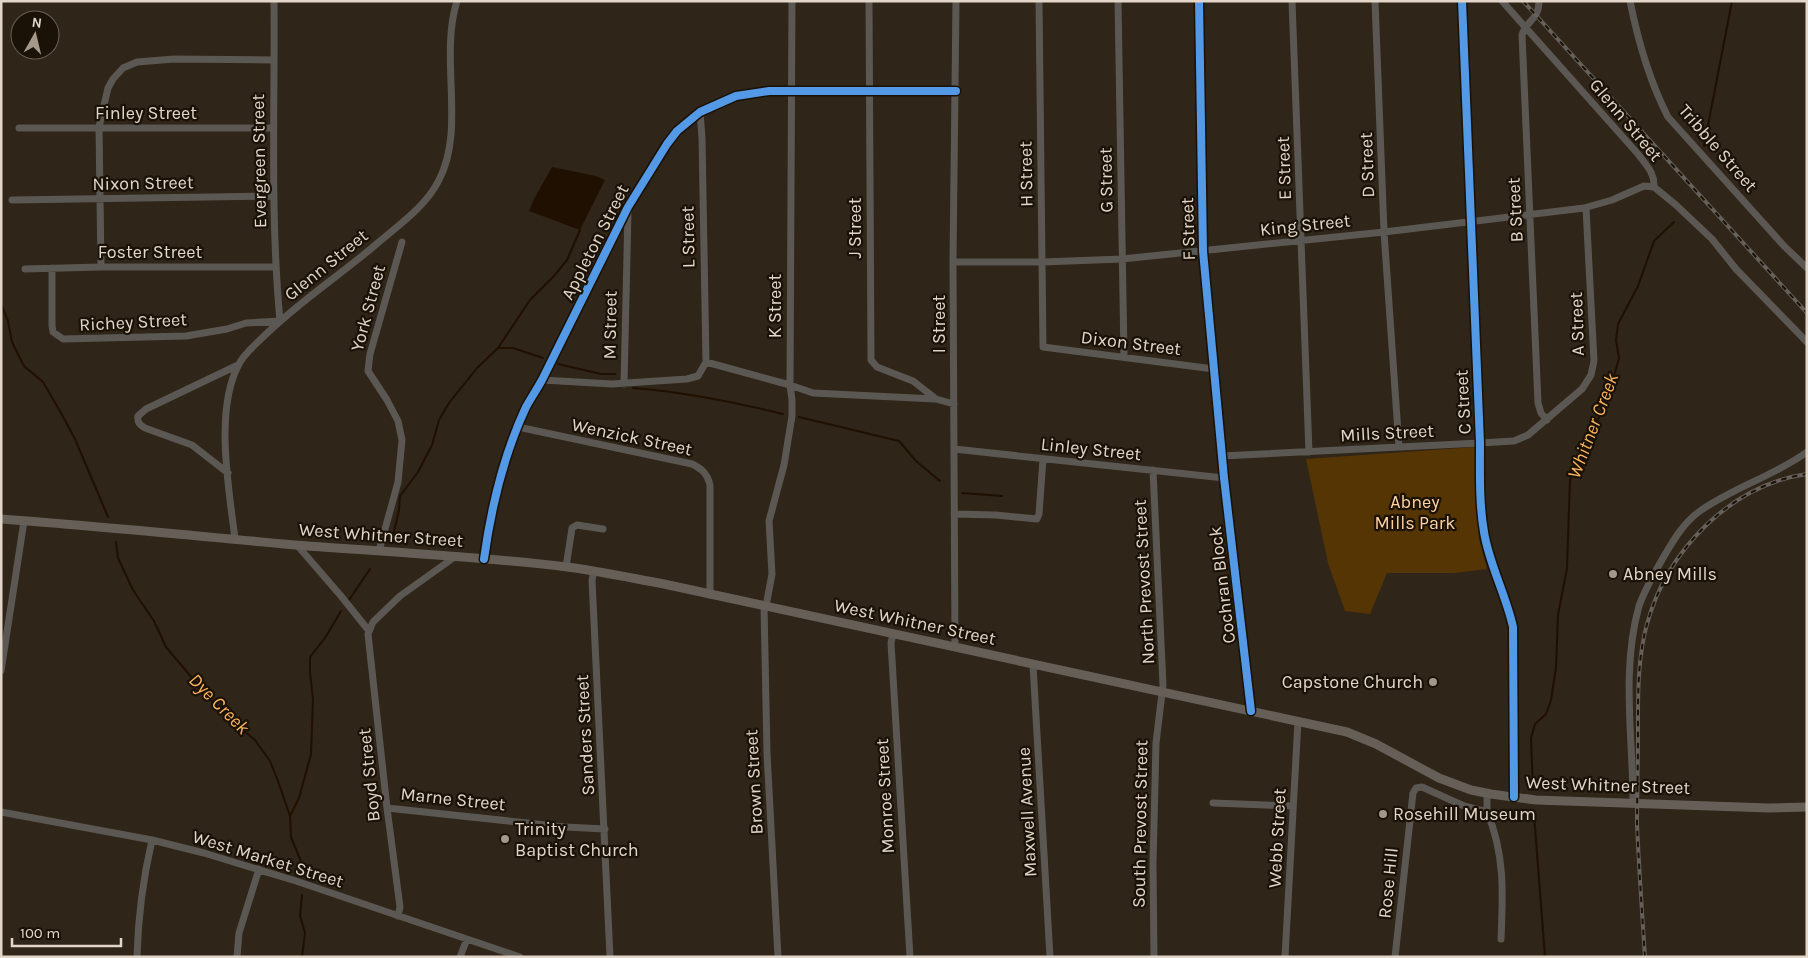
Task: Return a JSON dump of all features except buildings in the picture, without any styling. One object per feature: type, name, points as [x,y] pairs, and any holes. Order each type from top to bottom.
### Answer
[{"type":"main road","name":"West Whitner Street","points":[[1,519],[296,545],[456,556],[594,571],[664,584],[1298,721],[1354,735],[1376,744],[1439,778],[1471,790],[1536,800],[1762,808],[1807,807]]},
{"type":"street","name":"Evergreen Street","points":[[274,1],[274,196],[280,321]]},
{"type":"street","name":"Glenn Street","points":[[452,1],[453,16]]},
{"type":"street","name":"Glenn Street","points":[[235,539],[228,474],[226,417],[228,396],[238,365],[244,356],[280,321],[420,207],[439,182],[448,159],[451,132],[450,37],[457,1]]},
{"type":"street","name":"K Street","points":[[765,606],[772,574],[769,521],[784,465],[792,416],[790,385],[792,1]]},
{"type":"street","name":"J Street","points":[[869,1],[871,360],[878,367],[913,381],[936,399],[954,404]]},
{"type":"street","name":"I Street","points":[[955,647],[953,262],[956,1]]},
{"type":"street","name":"H Street","points":[[1039,1],[1043,347]]},
{"type":"street","name":"G Street","points":[[1118,1],[1124,357]]},
{"type":"street","name":"F Street","points":[[1199,1],[1203,251],[1222,456]]},
{"type":"street","name":"E Street","points":[[1292,1],[1309,452]]},
{"type":"street","name":"D Street","points":[[1375,1],[1384,232],[1399,447]]},
{"type":"street","name":"C Street","points":[[1462,1],[1480,443],[1480,499],[1484,533],[1510,612],[1513,627],[1514,797]]},
{"type":"street","name":"Glenn Street","points":[[1502,1],[1638,154],[1651,170],[1655,179],[1654,187],[1676,205],[1712,240],[1736,269],[1807,342]]},
{"type":"street","name":"B Street","points":[[1539,1],[1539,10],[1525,27],[1522,35],[1538,403],[1541,413],[1547,420]]},
{"type":"street","name":"Tribble Street","points":[[1630,1],[1648,72],[1668,117],[1784,246],[1807,268]]},
{"type":"street","points":[[101,267],[99,128],[108,88],[123,68],[137,62],[174,59],[274,60]]},
{"type":"street","name":"Appleton Street","points":[[484,559],[490,520],[505,464],[527,406],[542,380],[628,207],[677,131],[700,112],[746,93],[956,90]]},
{"type":"street","name":"L Street","points":[[700,112],[706,362]]},
{"type":"street","name":"Finley Street","points":[[19,128],[273,128]]},
{"type":"street","name":"King Street","points":[[953,262],[1043,262],[1122,259],[1384,232],[1586,208],[1612,200],[1644,186],[1654,187]]},
{"type":"street","name":"Nixon Street","points":[[12,200],[274,196]]},
{"type":"street","name":"M Street","points":[[624,384],[628,207]]},
{"type":"street","name":"A Street","points":[[1547,420],[1582,390],[1593,367],[1586,208]]},
{"type":"street","name":"York Street","points":[[379,551],[398,482],[402,440],[398,421],[368,370],[370,354],[402,242]]},
{"type":"street","name":"Foster Street","points":[[25,269],[276,267]]},
{"type":"street","name":"Richey Street","points":[[52,268],[53,332],[63,340],[186,336],[227,329],[246,323],[280,321]]},
{"type":"street","name":"Dixon Street","points":[[1043,347],[1214,369]]},
{"type":"street","points":[[542,380],[624,384],[687,379],[698,376],[706,362],[814,393],[904,399],[936,399]]},
{"type":"street","points":[[228,474],[192,445],[145,428],[137,420],[138,416],[146,408],[238,365]]},
{"type":"street","name":"Mills Street","points":[[1222,456],[1480,443],[1522,439],[1547,420]]},
{"type":"street","name":"Wenzick Street","points":[[518,428],[692,464],[702,469],[708,476],[710,484],[710,595]]},
{"type":"street","name":"Linley Street","points":[[954,449],[1224,478]]},
{"type":"street","points":[[1633,803],[1629,678],[1634,627],[1648,583],[1678,533],[1700,512],[1735,490],[1791,463],[1807,452]]},
{"type":"street","name":"Cochran Block","points":[[1222,456],[1252,711]]},
{"type":"street","points":[[954,514],[996,515],[1037,520],[1043,459]]},
{"type":"street","name":"North Prevost Street","points":[[1153,470],[1162,638],[1162,692]]},
{"type":"street","points":[[1,671],[24,521]]},
{"type":"street","points":[[566,567],[572,528],[577,525],[603,529]]},
{"type":"street","points":[[296,545],[369,631],[373,622],[400,596],[456,556]]},
{"type":"street","name":"Sanders Street","points":[[594,571],[592,580],[610,957]]},
{"type":"street","name":"Brown Street","points":[[765,606],[767,753],[778,957]]},
{"type":"street","name":"Boyd Street","points":[[369,631],[387,808],[400,907],[398,916]]},
{"type":"street","name":"Monroe Street","points":[[893,634],[891,643],[910,957]]},
{"type":"street","name":"Maxwell Avenue","points":[[1033,665],[1050,957]]},
{"type":"street","name":"South Prevost Street","points":[[1154,957],[1153,864],[1156,742],[1162,692]]},
{"type":"street","name":"Webb Street","points":[[1285,957],[1298,721]]},
{"type":"street","name":"Rose Hill","points":[[1395,957],[1413,793],[1416,788],[1422,786],[1464,806],[1487,812]]},
{"type":"street","points":[[1487,793],[1487,812],[1494,828],[1502,864],[1501,939]]},
{"type":"street","points":[[1213,803],[1293,806]]},
{"type":"street","name":"Marne Street","points":[[387,808],[565,827],[605,829]]},
{"type":"street","name":"West Market Street","points":[[1,812],[152,840],[204,853],[259,869],[520,957]]},
{"type":"street","points":[[137,957],[143,883],[152,840]]},
{"type":"street","points":[[237,957],[239,933],[259,869]]},
{"type":"street","points":[[460,957],[467,940]]},
{"type":"green space","name":"Abney Mills Park","points":[[1475,447],[1479,539],[1487,569],[1455,573],[1387,573],[1370,614],[1345,611],[1328,563],[1306,459]]},
{"type":"shaded area","points":[[552,167],[596,176],[605,180],[580,230],[529,211]]},
{"type":"waterway","name":"Whitner Creek","points":[[1704,146],[1732,1]]},
{"type":"waterway","name":"Whitner Creek","points":[[1533,790],[1531,738],[1535,724],[1546,714],[1551,700],[1556,667],[1558,615],[1567,568],[1570,480],[1580,454],[1607,402],[1619,358],[1616,340],[1618,324],[1638,286],[1654,241],[1674,222]]},
{"type":"waterway","points":[[392,540],[399,510],[400,496],[418,472],[432,445],[439,420],[449,403],[477,368],[498,348],[530,300],[567,260],[580,230]]},
{"type":"waterway","name":"Dye Creek","points":[[1,304],[8,321],[12,342],[24,366],[43,382],[61,413],[75,439],[108,517]]},
{"type":"waterway","points":[[498,348],[513,348],[543,358]]},
{"type":"waterway","points":[[558,364],[601,374],[615,374]]},
{"type":"waterway","points":[[633,388],[709,398],[783,414]]},
{"type":"waterway","points":[[799,417],[899,441],[916,461],[940,481]]},
{"type":"waterway","points":[[962,493],[1002,496]]},
{"type":"waterway","name":"Dye Creek","points":[[116,542],[118,558],[133,590],[154,621],[166,647],[220,711],[255,740],[270,761],[290,816],[291,837],[306,874]]},
{"type":"waterway","points":[[349,600],[370,569]]},
{"type":"waterway","points":[[290,816],[299,798],[311,754],[313,699],[310,657],[325,638],[341,611]]},
{"type":"waterway","name":"Whitner Creek","points":[[1534,814],[1545,957]]},
{"type":"waterway","name":"Dye Creek","points":[[302,895],[300,916],[305,933],[302,957]]},
{"type":"railway","points":[[1523,1],[1807,313]]},
{"type":"railway","points":[[1645,957],[1637,824],[1638,708],[1641,652],[1647,624],[1656,597],[1686,547],[1728,507],[1752,492],[1779,481],[1807,474]]},
{"type":"cycle path","points":[[1199,1],[1203,251],[1224,478],[1251,711]]},
{"type":"cycle path","points":[[1462,1],[1482,521],[1486,544],[1513,627],[1514,797]]},
{"type":"cycle path","points":[[484,559],[490,520],[499,482],[511,443],[526,407],[542,380],[628,207],[677,131],[700,112],[736,96],[769,91],[956,91]]},
{"type":"place","name":"Abney Mills","points":[[1613,574]]},
{"type":"place","name":"Capstone Church","points":[[1433,682]]},
{"type":"place","name":"Rosehill Museum","points":[[1383,814]]},
{"type":"place","name":"Trinity Baptist Church","points":[[505,839]]}]
